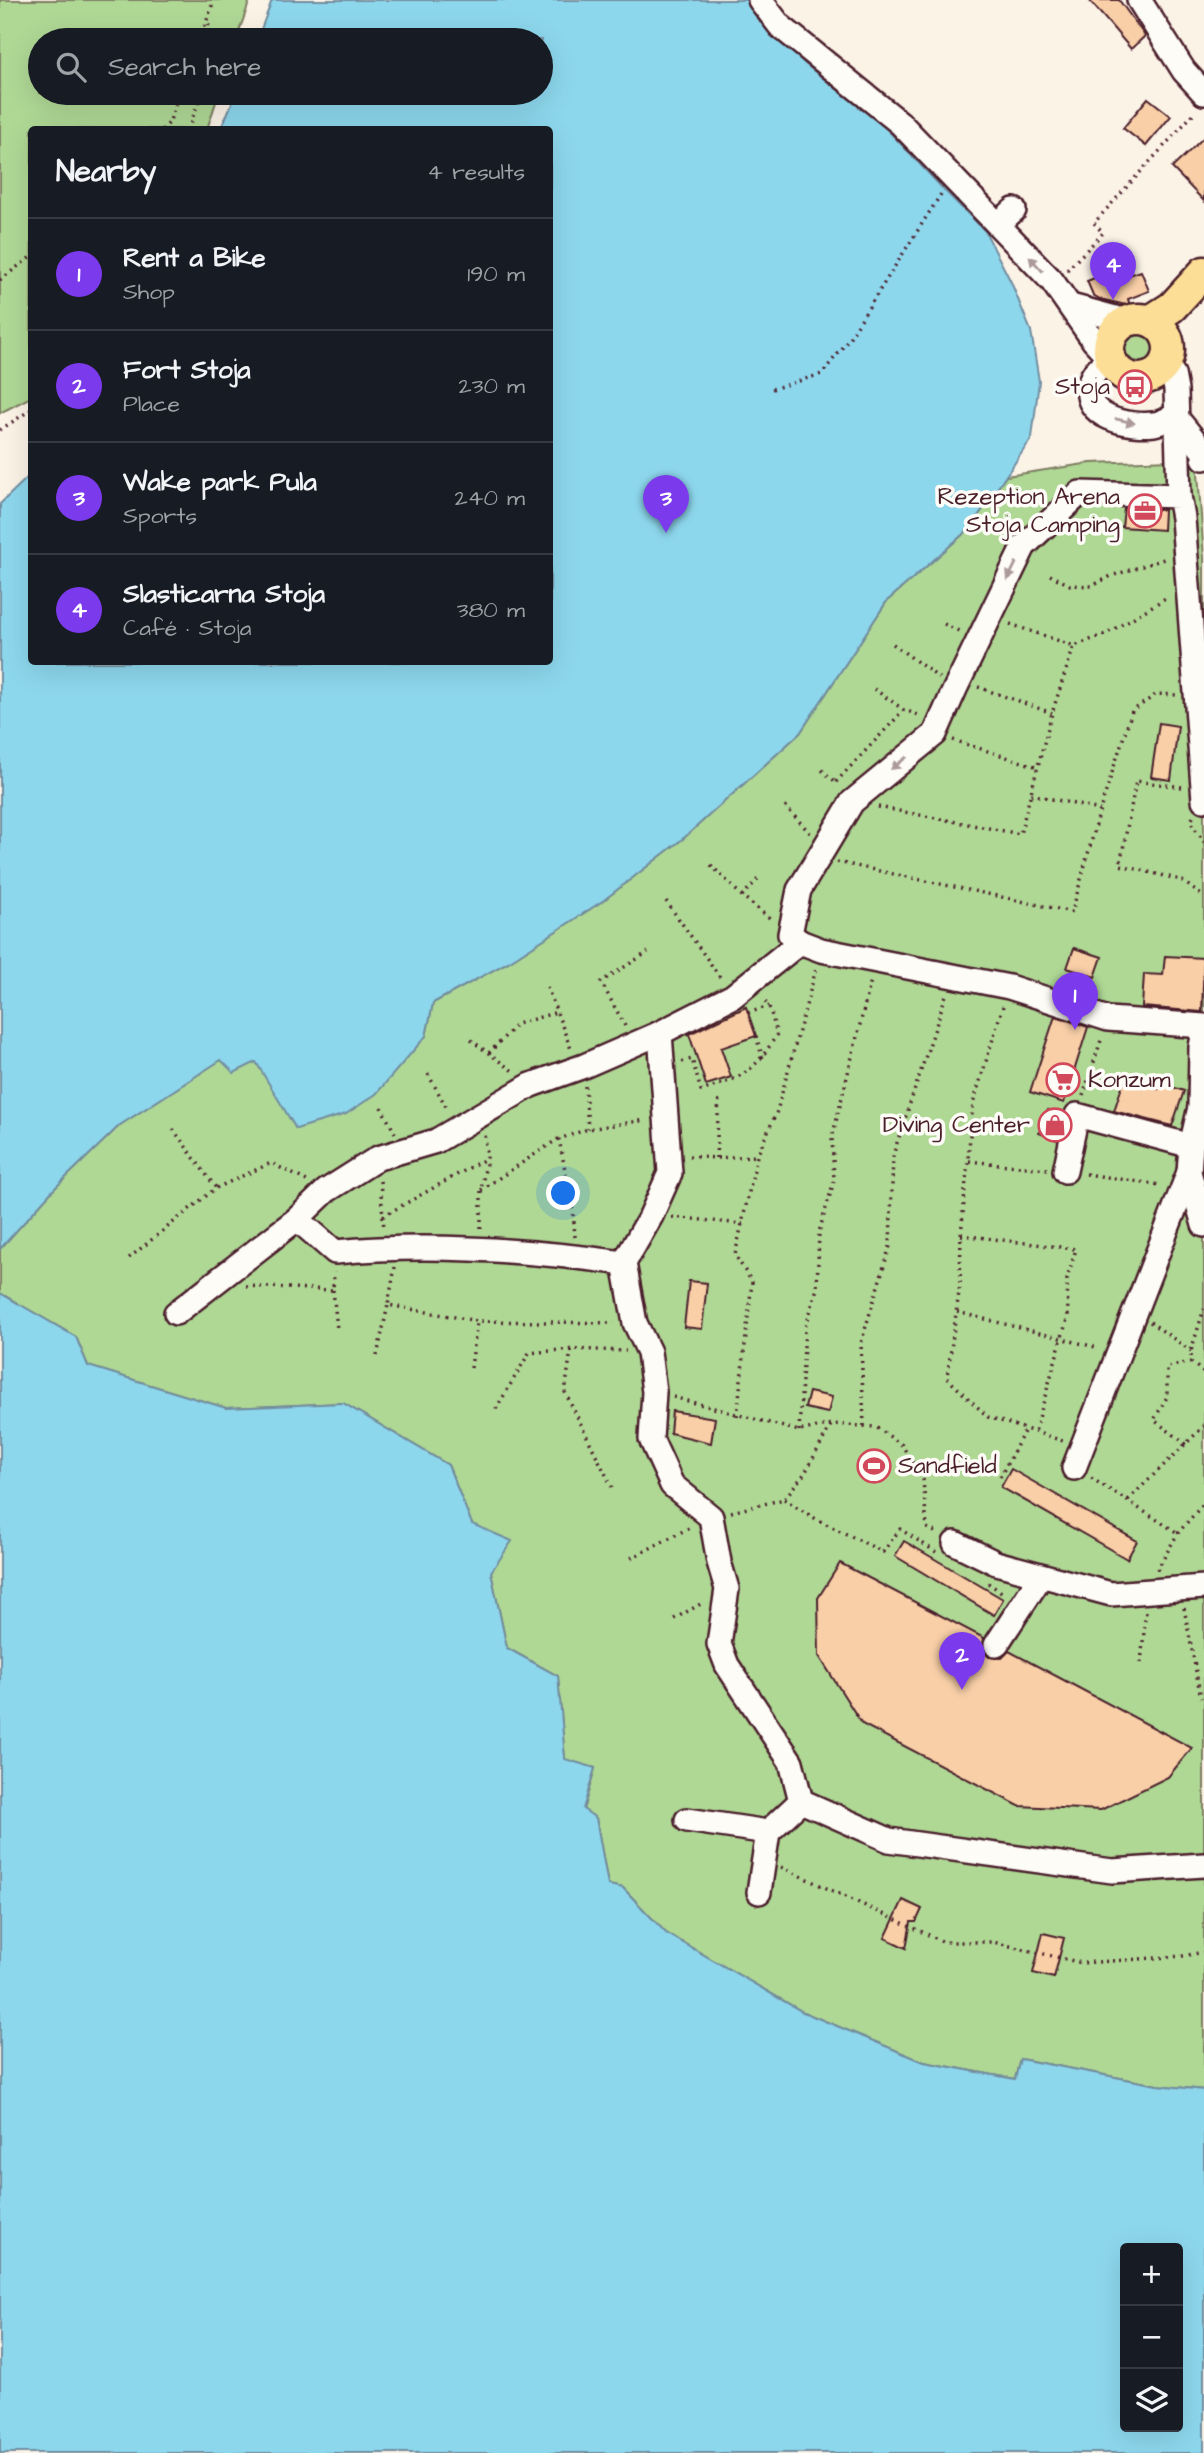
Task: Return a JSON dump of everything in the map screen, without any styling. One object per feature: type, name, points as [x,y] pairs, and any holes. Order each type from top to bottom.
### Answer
[{"type":"main road","points":[[1200,277],[1158,373],[1140,380],[1121,373],[1109,357],[1110,339],[1114,331],[1172,307],[1200,277]]},
{"type":"main road","points":[[1139,321],[1162,328],[1167,355]]},
{"type":"street","points":[[760,0],[780,26],[883,96],[900,123],[1006,217],[1094,341],[1109,357],[1089,384],[1089,393],[1095,408],[1106,416],[1140,425],[1158,424],[1175,416]]},
{"type":"street","points":[[1139,0],[1184,72],[1204,93]]},
{"type":"street","points":[[1071,306],[1108,317],[1139,321]]},
{"type":"street","points":[[1167,355],[1176,390],[1179,496],[1204,800]]},
{"type":"street","points":[[1175,416],[1204,452],[1204,458]]},
{"type":"street","points":[[176,1313],[297,1219],[326,1191],[378,1158],[436,1141],[531,1085],[581,1067],[744,998],[795,938],[799,890],[852,802],[938,729],[1024,546],[1080,493],[1179,496]]},
{"type":"street","points":[[795,938],[821,950],[1009,987],[1108,1019],[1173,1024],[1203,1034],[1200,1107],[1193,1164],[1078,1457]]},
{"type":"street","points":[[660,1033],[670,1173],[651,1216],[624,1263],[635,1323],[649,1352],[654,1392],[652,1439],[671,1485],[711,1517],[727,1589],[719,1644],[727,1665],[791,1762],[801,1801]]},
{"type":"street","points":[[1065,1171],[1077,1115],[1193,1164]]},
{"type":"street","points":[[1193,1164],[1204,1225]]},
{"type":"street","points":[[297,1219],[335,1252],[392,1247],[482,1250],[577,1256],[624,1263]]},
{"type":"street","points":[[950,1550],[1111,1594],[1204,1587]]},
{"type":"street","points":[[996,1645],[1041,1576]]},
{"type":"street","points":[[759,1892],[766,1842],[801,1801]]},
{"type":"street","points":[[801,1801],[889,1840],[1112,1871],[1204,1865]]},
{"type":"street","points":[[687,1820],[766,1842]]},
{"type":"path","points":[[205,28],[214,0]]},
{"type":"path","points":[[208,28],[210,15]]},
{"type":"path","points":[[1052,281],[1075,264],[1103,233],[1094,223],[1204,103]]},
{"type":"path","points":[[166,126],[176,105]]},
{"type":"path","points":[[190,126],[197,105]]},
{"type":"path","points":[[772,389],[822,374],[846,343],[944,190]]},
{"type":"path","points":[[0,280],[28,259]]},
{"type":"path","points":[[0,430],[28,412]]},
{"type":"path","points":[[1050,575],[1070,585],[1092,586],[1111,576],[1185,551]]},
{"type":"path","points":[[989,618],[1074,646],[1106,634],[1188,585]]},
{"type":"path","points":[[893,643],[957,685],[1052,713]]},
{"type":"path","points":[[852,802],[1020,834],[1052,713],[1074,646]]},
{"type":"path","points":[[874,689],[938,729],[1038,766]]},
{"type":"path","points":[[785,806],[820,852],[1072,912],[1100,810],[1132,711],[1157,694],[1196,696]]},
{"type":"path","points":[[836,782],[904,709]]},
{"type":"path","points":[[1203,790],[1136,781],[1120,865],[1181,880],[1204,897]]},
{"type":"path","points":[[1031,794],[1100,810]]},
{"type":"path","points":[[711,865],[742,896],[795,938]]},
{"type":"path","points":[[742,896],[760,877]]},
{"type":"path","points":[[667,902],[744,998],[769,1006]]},
{"type":"path","points":[[737,1416],[752,1282],[736,1255],[757,1156],[777,1111],[821,950]]},
{"type":"path","points":[[635,1044],[601,982],[648,952]]},
{"type":"path","points":[[799,1432],[805,1329],[817,1288],[819,1232],[834,1181],[832,1138],[876,961]]},
{"type":"path","points":[[864,1426],[861,1343],[890,1246],[894,1155],[952,976]]},
{"type":"path","points":[[547,987],[581,1067],[589,1129]]},
{"type":"path","points":[[1009,987],[973,1104],[961,1235],[960,1285],[947,1378],[988,1417],[1026,1428],[1078,1457],[1128,1501],[1178,1533]]},
{"type":"path","points":[[744,998],[769,1006]]},
{"type":"path","points":[[662,1068],[694,1058],[701,1091],[737,1079],[763,1059],[777,1034],[769,1006]]},
{"type":"path","points":[[489,1054],[517,1024],[557,1012]]},
{"type":"path","points":[[1077,1115],[1108,1019]]},
{"type":"path","points":[[755,1036],[763,1059]]},
{"type":"path","points":[[471,1040],[531,1085]]},
{"type":"path","points":[[428,1074],[441,1093],[455,1128]]},
{"type":"path","points":[[716,1158],[719,1096]]},
{"type":"path","points":[[381,1107],[404,1150]]},
{"type":"path","points":[[482,1250],[481,1190],[487,1158],[483,1112]]},
{"type":"path","points":[[481,1190],[559,1139],[589,1129],[665,1117]]},
{"type":"path","points":[[173,1129],[216,1188]]},
{"type":"path","points":[[559,1139],[573,1211],[577,1256]]},
{"type":"path","points":[[669,1154],[716,1158],[757,1156]]},
{"type":"path","points":[[377,1356],[388,1305],[392,1247],[383,1216],[378,1158]]},
{"type":"path","points":[[383,1216],[487,1158]]},
{"type":"path","points":[[129,1258],[216,1188],[271,1163],[326,1191]]},
{"type":"path","points":[[651,1216],[743,1224]]},
{"type":"path","points":[[961,1235],[1076,1249],[1066,1279],[1068,1316],[1035,1432]]},
{"type":"path","points":[[335,1252],[332,1290],[337,1329]]},
{"type":"path","points":[[212,1284],[332,1290]]},
{"type":"path","points":[[388,1305],[477,1321],[635,1323]]},
{"type":"path","points":[[1204,1309],[1191,1351],[1191,1362],[1204,1373]]},
{"type":"path","points":[[1134,1310],[1191,1351]]},
{"type":"path","points":[[956,1312],[1118,1353]]},
{"type":"path","points":[[471,1368],[477,1321]]},
{"type":"path","points":[[571,1349],[565,1392],[612,1487]]},
{"type":"path","points":[[496,1409],[529,1353],[571,1349],[649,1352]]},
{"type":"path","points":[[1186,1444],[1154,1420],[1167,1397],[1167,1367],[1191,1362]]},
{"type":"path","points":[[654,1392],[799,1432],[832,1424],[876,1427],[902,1445],[923,1480],[927,1528],[950,1550]]},
{"type":"path","points":[[631,1558],[711,1517],[784,1499],[805,1473],[832,1424]]},
{"type":"path","points":[[1128,1501],[1204,1426]]},
{"type":"path","points":[[1000,1477],[1026,1428]]},
{"type":"path","points":[[784,1499],[883,1552],[900,1529],[950,1550]]},
{"type":"path","points":[[1140,1663],[1147,1592],[1178,1533],[1204,1503]]},
{"type":"path","points":[[980,1578],[1003,1593]]},
{"type":"path","points":[[674,1619],[727,1589]]},
{"type":"path","points":[[1180,1589],[1201,1698]]},
{"type":"path","points":[[766,1842],[783,1869],[944,1942],[993,1942],[1082,1963],[1204,1952]]},
{"type":"green space","points":[[0,0],[250,0],[240,28],[28,28],[28,105],[215,105],[208,126],[28,126],[28,399],[0,413]]},
{"type":"green space","points":[[1140,330],[1151,335],[1156,346],[1151,357],[1140,362],[1129,357],[1124,346],[1129,335]]},
{"type":"green space","points":[[1197,459],[1204,558],[1204,2090],[1157,2085],[1020,2059],[1015,2079],[924,2062],[803,2012],[666,1933],[623,1888],[608,1885],[596,1818],[583,1810],[595,1768],[565,1760],[558,1676],[507,1648],[491,1572],[448,1465],[343,1403],[226,1408],[88,1366],[76,1337],[0,1293],[0,1249],[53,1190],[120,1125],[222,1059],[256,1062],[426,1036],[433,1003],[510,961],[604,900],[685,837],[800,733],[887,601],[969,529],[1006,476],[1091,463]]},
{"type":"water","points":[[272,0],[747,0],[805,64],[884,126],[985,231],[1011,282],[1031,331],[1039,381],[1032,438],[969,529],[887,601],[800,733],[685,837],[604,900],[510,961],[433,1003],[426,1036],[376,1094],[346,1114],[296,1129],[256,1062],[234,1073],[221,1060],[120,1125],[53,1190],[0,1249],[0,504],[28,477],[28,665],[553,665],[553,126],[222,126],[231,105],[553,105],[553,28],[262,28]]},
{"type":"water","points":[[0,1293],[76,1337],[88,1366],[226,1408],[343,1403],[448,1465],[472,1524],[512,1541],[491,1572],[507,1648],[558,1676],[565,1759],[595,1768],[583,1809],[596,1818],[608,1885],[623,1888],[666,1933],[803,2012],[924,2062],[1015,2079],[1020,2059],[1157,2085],[1204,2090],[1204,2453],[0,2453]]},
{"type":"building","points":[[1089,0],[1119,0],[1145,36],[1131,49]]},
{"type":"building","points":[[1148,98],[1171,116],[1146,146],[1123,128]]},
{"type":"building","points":[[1204,137],[1204,201],[1172,168]]},
{"type":"building","points":[[1116,269],[1120,278],[1141,271],[1149,291],[1128,299],[1130,306],[1093,295],[1087,281]]},
{"type":"building","points":[[1124,508],[1164,510],[1163,530],[1122,527]]},
{"type":"building","points":[[1159,723],[1178,726],[1171,780],[1151,777]]},
{"type":"building","points":[[1074,948],[1102,957],[1095,977],[1067,968]]},
{"type":"building","points":[[1165,956],[1204,958],[1202,1012],[1142,1007],[1144,974],[1163,975]]},
{"type":"building","points":[[746,1007],[756,1036],[721,1048],[731,1077],[706,1085],[689,1034]]},
{"type":"building","points":[[1055,1016],[1088,1027],[1064,1103],[1030,1092]]},
{"type":"building","points":[[1125,1077],[1158,1089],[1160,1083],[1184,1091],[1172,1126],[1114,1111]]},
{"type":"building","points":[[1048,1110],[1063,1115],[1057,1140],[1039,1133]]},
{"type":"building","points":[[689,1281],[707,1283],[702,1329],[684,1327]]},
{"type":"building","points":[[809,1392],[832,1397],[828,1413],[805,1408]]},
{"type":"building","points":[[672,1411],[715,1418],[711,1443],[670,1433]]},
{"type":"building","points":[[1011,1469],[1137,1541],[1127,1559],[1001,1487]]},
{"type":"building","points":[[904,1541],[1003,1599],[994,1615],[895,1556]]},
{"type":"building","points":[[840,1563],[984,1638],[983,1651],[989,1657],[1002,1658],[1009,1651],[1192,1748],[1168,1777],[1101,1810],[1019,1806],[862,1724],[819,1656],[818,1598]]},
{"type":"building","points":[[903,1900],[922,1909],[916,1922],[911,1922],[906,1948],[885,1938]]},
{"type":"building","points":[[1043,1933],[1064,1938],[1054,1978],[1033,1973]]},
{"type":"place","name":"Slasticarna Stoja","points":[[1113,300]]},
{"type":"place","name":"Stoja","points":[[1135,387]]},
{"type":"place","name":"Rezeption Arena Stoja Camping","points":[[1145,511]]},
{"type":"place","name":"Wake park Pula","points":[[666,533]]},
{"type":"place","name":"Rent a Bike","points":[[1075,1030]]},
{"type":"place","name":"Konzum","points":[[1063,1080]]},
{"type":"place","name":"Diving Center","points":[[1055,1125]]},
{"type":"place","name":"Sandfield","points":[[874,1466]]},
{"type":"place","name":"Fort Stoja","points":[[962,1690]]}]
